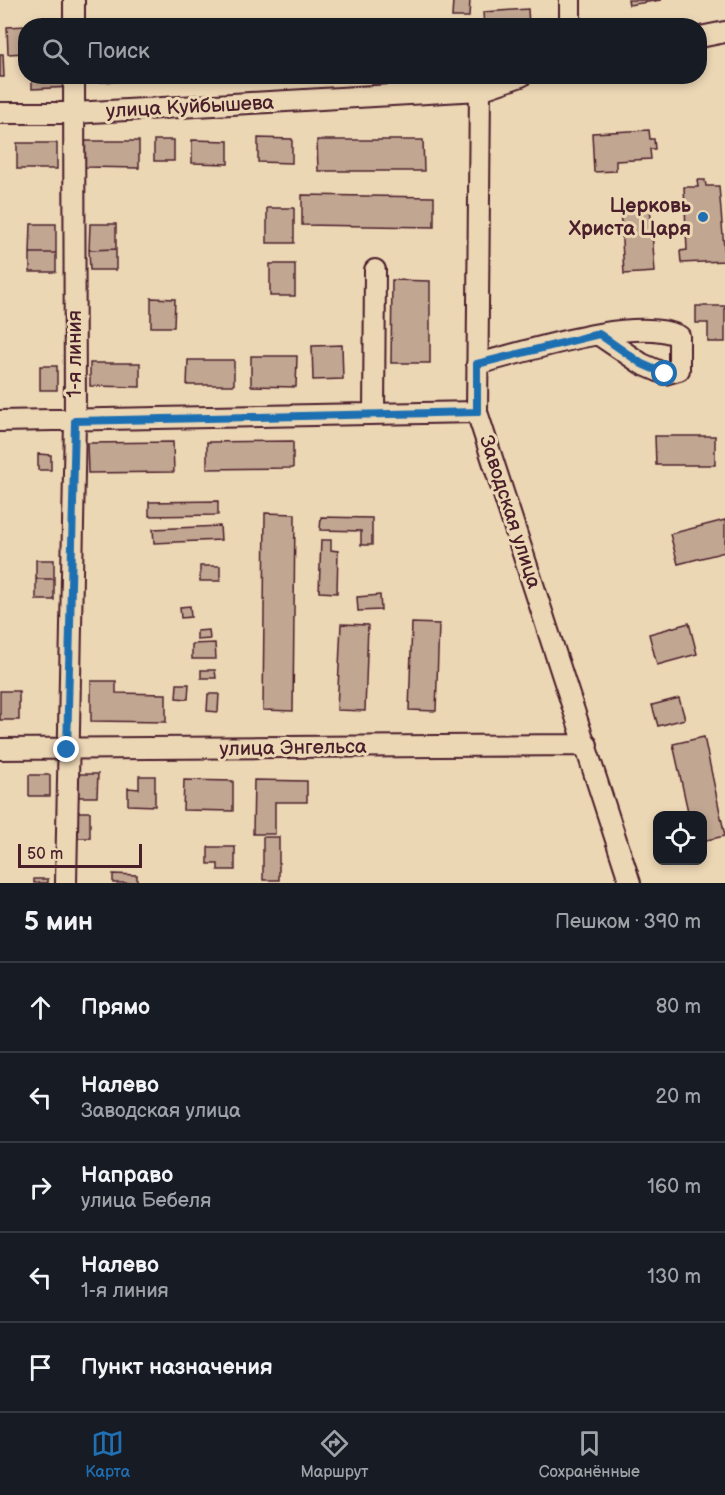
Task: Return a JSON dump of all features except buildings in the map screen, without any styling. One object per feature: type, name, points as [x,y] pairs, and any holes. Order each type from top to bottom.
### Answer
[{"type":"street","points":[[74,0],[74,18]]},
{"type":"street","points":[[570,0],[570,18]]},
{"type":"street","points":[[707,35],[725,32]]},
{"type":"street","name":"1-я линия","points":[[66,883],[75,421],[74,84]]},
{"type":"street","name":"улица Куйбышева","points":[[0,113],[74,113],[480,90],[498,84]]},
{"type":"street","name":"Заводская улица","points":[[480,90],[477,412],[630,883]]},
{"type":"street","points":[[374,414],[375,270]]},
{"type":"street","points":[[477,364],[599,334]]},
{"type":"street","points":[[0,421],[477,412]]},
{"type":"street","name":"улица Энгельса","points":[[0,749],[587,745]]},
{"type":"place","name":"Церковь Христа Царя","points":[[703,217]]},
{"type":"route","points":[[67,750],[75,421],[477,412],[477,364],[599,334],[642,364],[665,374]]}]
